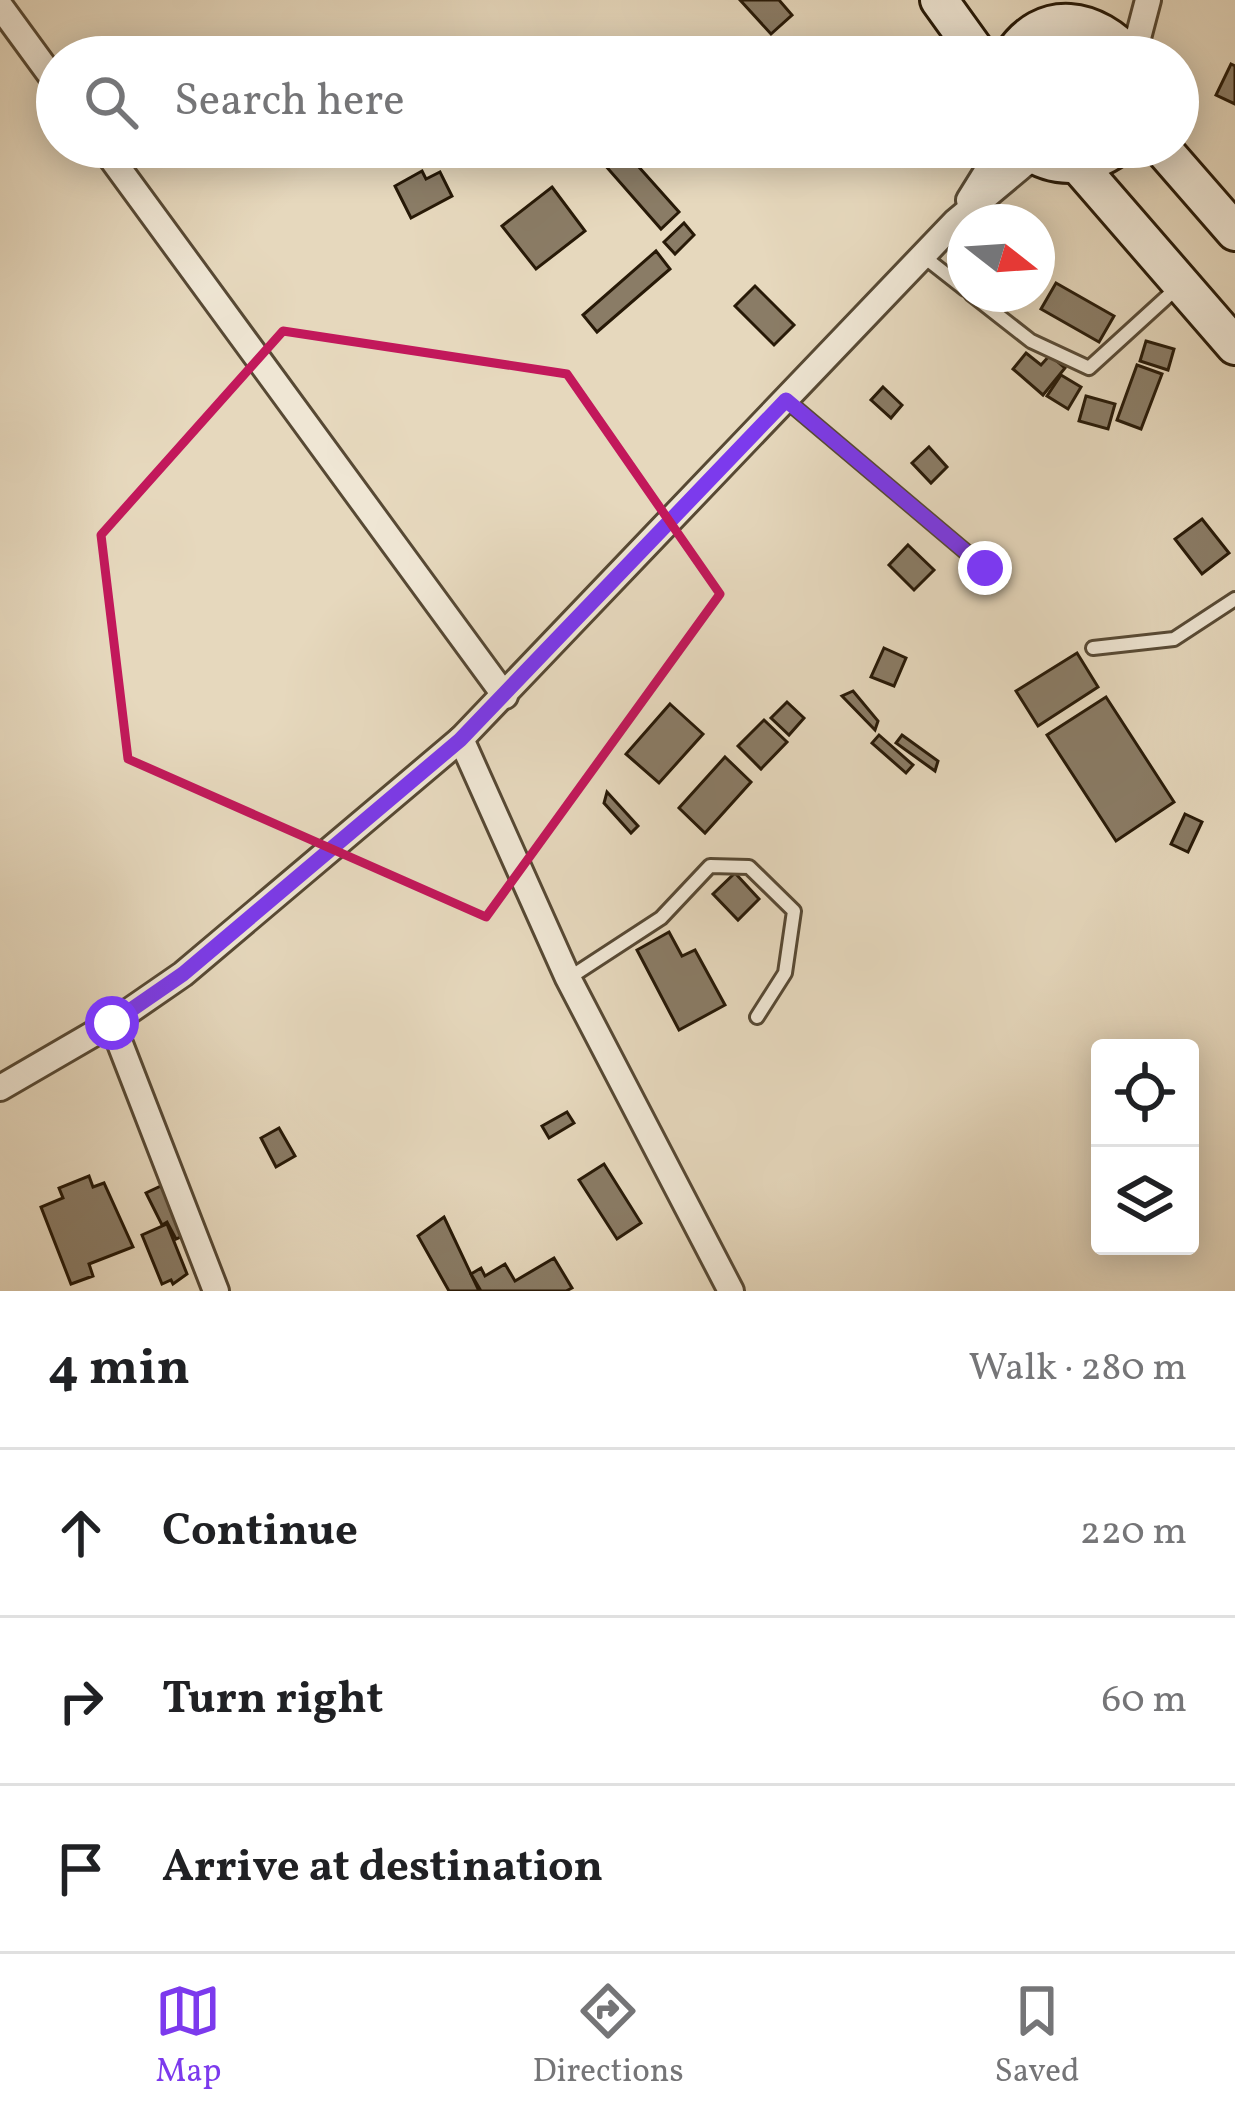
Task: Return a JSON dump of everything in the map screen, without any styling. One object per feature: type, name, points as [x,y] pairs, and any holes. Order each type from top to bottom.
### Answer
[{"type":"main road","points":[[939,0],[965,36]]},
{"type":"main road","points":[[1029,36],[1064,8],[1112,36]]},
{"type":"main road","points":[[1081,168],[1235,346]]},
{"type":"main road","points":[[1179,168],[1235,232]]},
{"type":"street","points":[[1137,36],[1148,0]]},
{"type":"street","points":[[0,6],[36,55]]},
{"type":"street","points":[[118,168],[505,696]]},
{"type":"street","points":[[0,1088],[112,1023],[183,974],[460,740],[1004,168]]},
{"type":"street","points":[[460,740],[568,978],[731,1291]]},
{"type":"street","points":[[112,1023],[216,1291]]},
{"type":"lane","points":[[923,256],[947,275]]},
{"type":"lane","points":[[994,312],[1031,341],[1089,368],[1181,284]]},
{"type":"lane","points":[[786,400],[985,568]]},
{"type":"lane","points":[[1093,648],[1174,639],[1235,599]]},
{"type":"lane","points":[[568,978],[661,918],[710,866],[749,867],[794,911],[785,973],[757,1017]]},
{"type":"highlighted area","points":[[283,331],[567,374],[720,594],[486,917],[128,759],[101,535]]},
{"type":"building","points":[[740,0],[779,0],[792,15],[771,34]]},
{"type":"building","points":[[1231,64],[1235,66],[1235,104],[1216,95]]},
{"type":"building","points":[[607,168],[640,168],[679,212],[661,229]]},
{"type":"building","points":[[422,171],[426,179],[440,172],[452,196],[411,218],[395,186]]},
{"type":"building","points":[[552,187],[585,231],[536,269],[502,226]]},
{"type":"building","points":[[684,223],[694,235],[675,254],[664,242]]},
{"type":"building","points":[[656,251],[670,269],[597,332],[583,315]]},
{"type":"building","points":[[1055,285],[1114,316],[1099,342],[1046,312],[1055,312]]},
{"type":"building","points":[[755,286],[794,325],[774,345],[735,306]]},
{"type":"building","points":[[1146,341],[1174,349],[1168,370],[1140,361]]},
{"type":"building","points":[[1026,353],[1041,365],[1050,355],[1065,368],[1043,395],[1013,369]]},
{"type":"building","points":[[1137,365],[1162,374],[1141,429],[1117,420]]},
{"type":"building","points":[[1061,375],[1081,387],[1068,409],[1047,396]]},
{"type":"building","points":[[883,387],[902,405],[891,418],[871,400]]},
{"type":"building","points":[[1086,396],[1115,404],[1108,429],[1079,421]]},
{"type":"building","points":[[929,447],[947,467],[931,483],[912,463]]},
{"type":"building","points":[[1202,519],[1229,553],[1202,574],[1175,539]]},
{"type":"building","points":[[908,545],[934,570],[914,590],[889,565]]},
{"type":"building","points":[[884,648],[906,658],[894,686],[871,677]]},
{"type":"building","points":[[1077,653],[1098,687],[1038,726],[1016,691]]},
{"type":"building","points":[[853,691],[878,721],[875,730],[842,696]]},
{"type":"building","points":[[1106,697],[1174,802],[1116,841],[1047,735]]},
{"type":"building","points":[[787,702],[804,718],[789,735],[771,718]]},
{"type":"building","points":[[670,704],[703,734],[659,783],[626,754]]},
{"type":"building","points":[[764,720],[787,742],[761,769],[738,746]]},
{"type":"building","points":[[879,735],[913,765],[906,773],[872,743]]},
{"type":"building","points":[[902,735],[938,761],[935,771],[896,743]]},
{"type":"building","points":[[725,757],[751,782],[705,833],[679,808]]},
{"type":"building","points":[[607,792],[638,826],[631,833],[604,803]]},
{"type":"building","points":[[1185,814],[1202,822],[1188,852],[1171,844]]},
{"type":"building","points":[[735,873],[759,899],[738,920],[713,894]]},
{"type":"building","points":[[669,932],[682,956],[695,950],[725,1005],[679,1030],[637,950]]},
{"type":"building","points":[[567,1112],[574,1123],[549,1138],[542,1126]]},
{"type":"building","points":[[279,1128],[295,1156],[276,1167],[261,1138]]},
{"type":"building","points":[[604,1164],[641,1223],[617,1239],[579,1180]]},
{"type":"building","points":[[89,1176],[93,1187],[104,1183],[133,1247],[89,1264],[93,1276],[71,1284],[41,1207],[63,1198],[59,1188]]},
{"type":"building","points":[[161,1186],[185,1235],[176,1239],[167,1222],[162,1225],[146,1193]]},
{"type":"building","points":[[444,1217],[479,1291],[449,1291],[418,1236]]},
{"type":"building","points":[[167,1224],[187,1274],[173,1284],[171,1280],[162,1284],[142,1235]]},
{"type":"building","points":[[554,1258],[572,1288],[566,1291],[481,1291],[471,1274],[481,1268],[485,1276],[505,1264],[515,1281]]},
{"type":"route","points":[[112,1023],[183,974],[460,740],[786,400],[985,568]]}]
